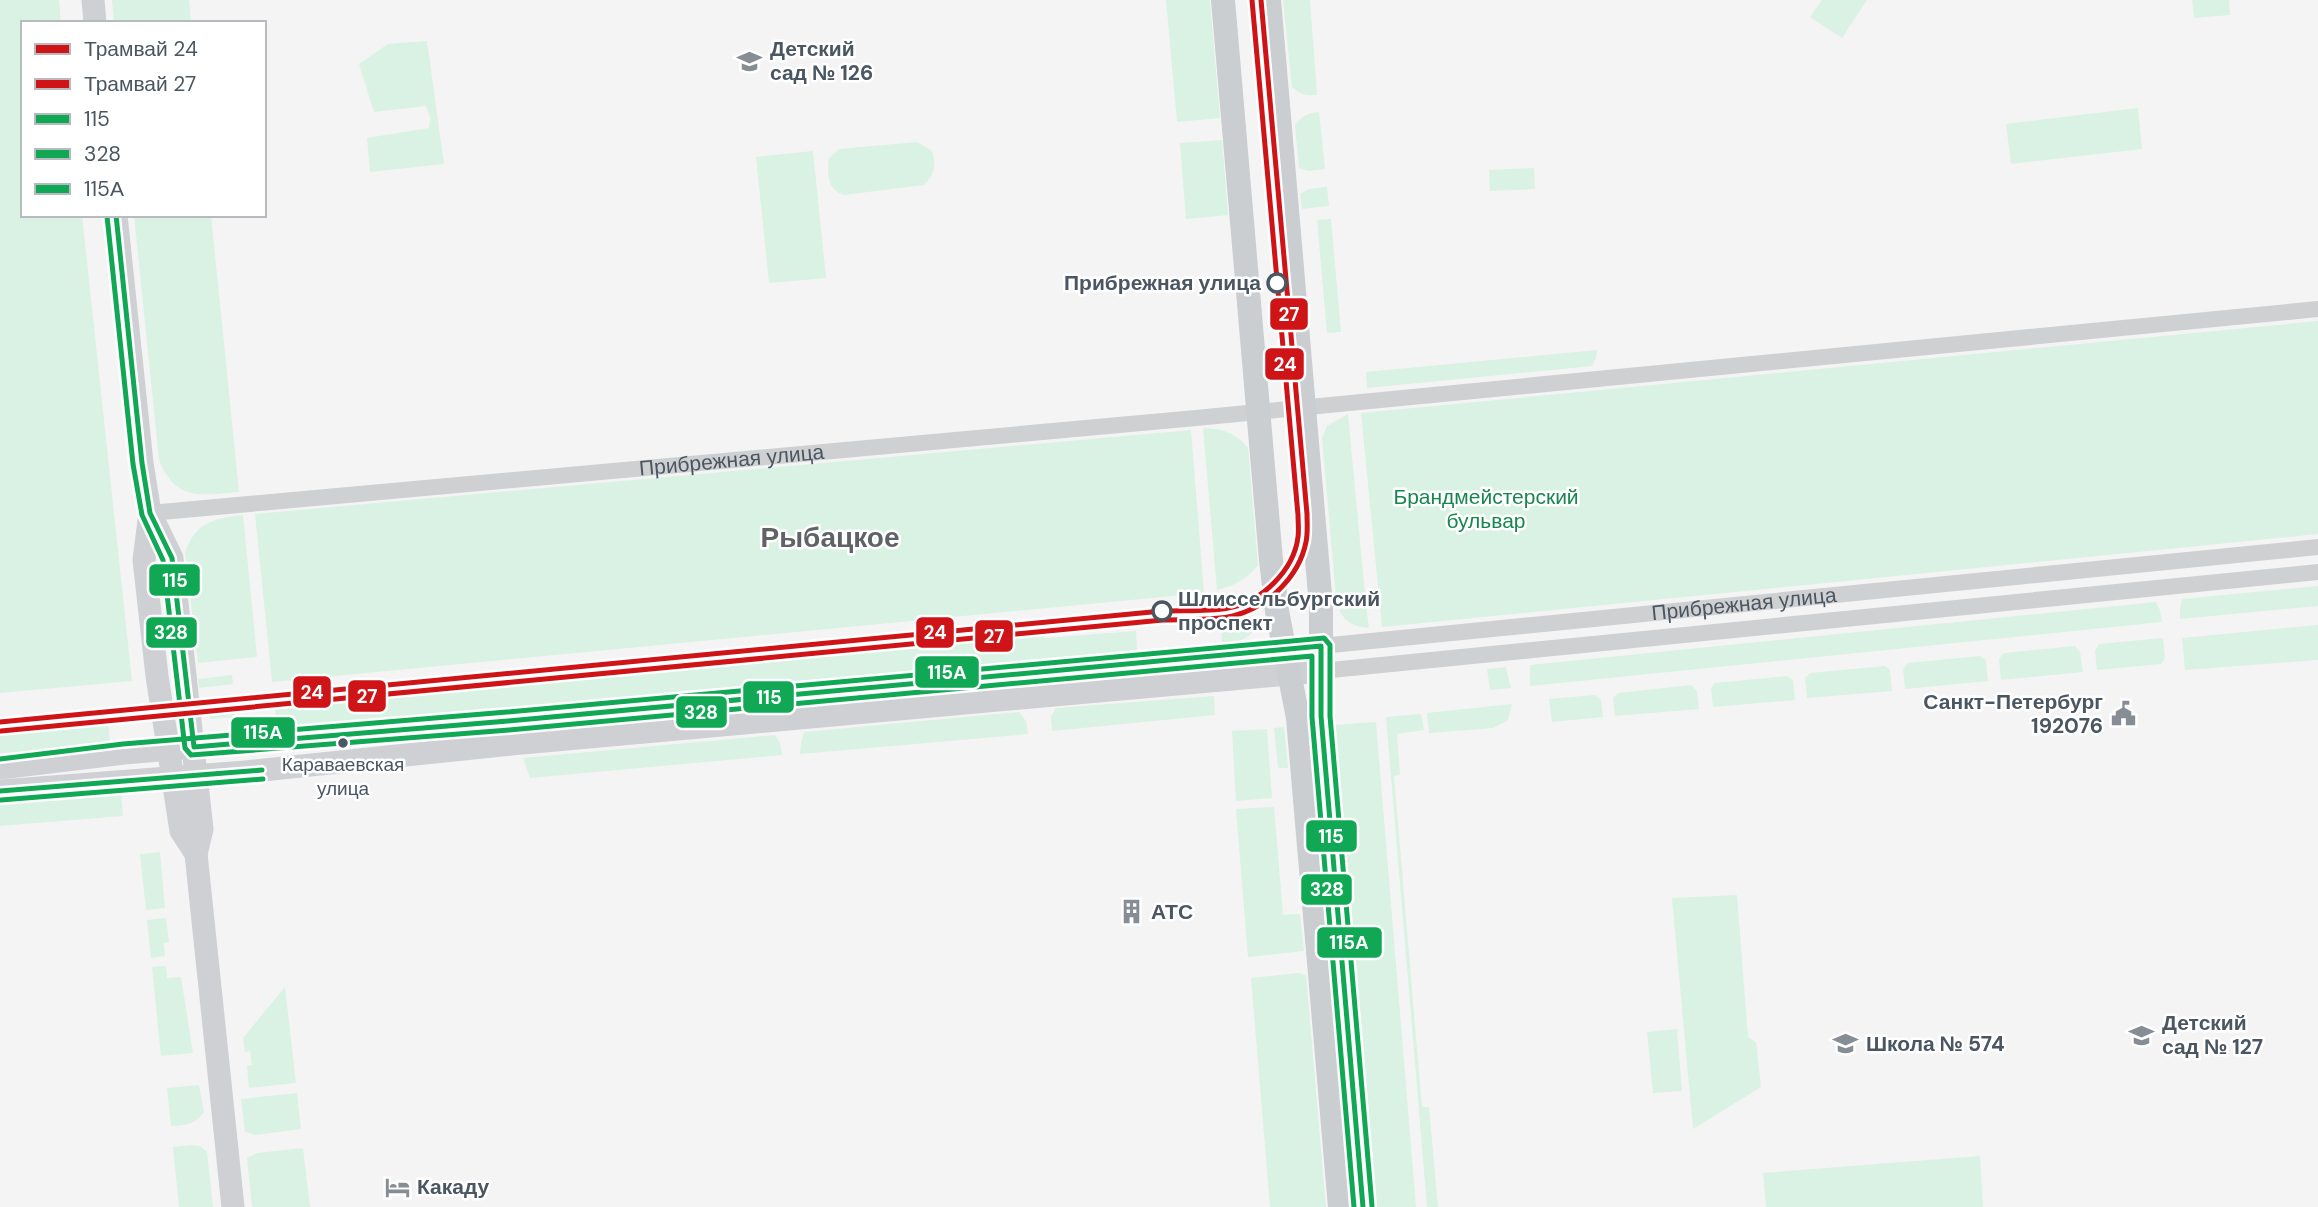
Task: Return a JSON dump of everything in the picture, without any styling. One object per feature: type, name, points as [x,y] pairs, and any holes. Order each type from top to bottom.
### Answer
[{"type":"main road","points":[[1223,0],[1271,560],[1277,611],[1298,718],[1340,1207]]},
{"type":"main road","points":[[1269,0],[1321,607],[1321,716],[1363,1207]]},
{"type":"street","points":[[93,0],[95,21]]},
{"type":"street","points":[[116,217],[149,513],[144,560],[157,676],[181,831],[196,854]]},
{"type":"street","name":"Прибрежная улица","points":[[149,513],[1260,412],[2318,309]]},
{"type":"street","points":[[149,513],[172,558],[197,775],[202,829],[196,854],[233,1207]]},
{"type":"street","name":"Прибрежная улица","points":[[0,791],[197,775],[510,744],[1287,662],[2318,547]]},
{"type":"street","name":"Прибрежная улица","points":[[1321,658],[2318,572]]},
{"type":"street","name":"Прибрежная улица","points":[[0,768],[168,749],[1287,662]]},
{"type":"green space","points":[[0,0],[59,0],[61,21],[21,21],[21,217],[82,217],[132,681],[0,693]]},
{"type":"green space","points":[[112,0],[189,0],[191,21],[114,21]]},
{"type":"green space","points":[[1166,0],[1210,0],[1220,118],[1177,122]]},
{"type":"green space","points":[[1283,0],[1310,0],[1317,95],[1303,94],[1292,87]]},
{"type":"green space","points":[[1822,0],[1867,0],[1842,38],[1810,17]]},
{"type":"green space","points":[[2192,0],[2229,0],[2230,15],[2194,18]]},
{"type":"green space","points":[[427,41],[444,164],[370,172],[367,138],[429,128],[430,118],[426,106],[374,112],[359,64],[388,44]]},
{"type":"green space","points":[[2138,108],[2142,149],[2011,164],[2006,124]]},
{"type":"green space","points":[[1319,112],[1325,169],[1308,171],[1299,168],[1295,125],[1305,116]]},
{"type":"green space","points":[[1222,140],[1228,215],[1186,219],[1180,143]]},
{"type":"green space","points":[[917,142],[932,151],[933,156],[932,174],[924,185],[844,195],[831,185],[828,176],[829,158],[839,149]]},
{"type":"green space","points":[[813,151],[826,278],[769,283],[756,157]]},
{"type":"green space","points":[[1534,168],[1535,189],[1490,191],[1489,170]]},
{"type":"green space","points":[[1327,187],[1329,206],[1302,209],[1300,194],[1309,189]]},
{"type":"green space","points":[[134,217],[211,217],[239,492],[191,493],[173,483],[159,460]]},
{"type":"green space","points":[[1331,219],[1341,332],[1327,333],[1317,220]]},
{"type":"green space","name":"Брандмейстерский бульвар","points":[[2318,321],[2318,534],[1382,627],[1361,413]]},
{"type":"green space","points":[[1597,350],[1592,366],[1367,388],[1366,372]]},
{"type":"green space","points":[[1348,414],[1365,594],[1336,597],[1322,438],[1327,426]]},
{"type":"green space","points":[[1203,428],[1228,432],[1248,448],[1258,565],[1240,581],[1217,590]]},
{"type":"green space","points":[[1191,430],[1204,593],[272,682],[255,514]]},
{"type":"green space","points":[[243,515],[257,657],[198,663],[185,552],[195,534],[207,523]]},
{"type":"green space","points":[[2318,586],[2318,606],[2180,619],[2182,599]]},
{"type":"green space","points":[[2156,602],[2162,622],[1530,686],[1530,665]]},
{"type":"green space","points":[[1366,605],[1369,628],[1351,624],[1339,610]]},
{"type":"green space","points":[[1260,621],[1245,638],[1222,644],[1221,625]]},
{"type":"green space","points":[[2318,625],[2318,660],[2185,670],[2182,638]]},
{"type":"green space","points":[[1044,628],[1045,638],[1136,631],[1137,650],[265,730],[264,721],[276,719],[274,700]]},
{"type":"green space","points":[[2163,638],[2165,658],[2161,664],[2097,670],[2095,651],[2099,644]]},
{"type":"green space","points":[[2075,646],[2080,652],[2083,672],[2001,680],[1999,659],[2004,653]]},
{"type":"green space","points":[[1980,656],[1986,660],[1988,681],[1905,689],[1903,669],[1908,663]]},
{"type":"green space","points":[[1885,666],[1890,670],[1892,691],[1807,698],[1805,678],[1811,673]]},
{"type":"green space","points":[[1506,667],[1511,688],[1490,690],[1487,669]]},
{"type":"green space","points":[[232,675],[233,684],[199,688],[198,679]]},
{"type":"green space","points":[[1787,676],[1793,680],[1795,700],[1713,707],[1711,688],[1715,683]]},
{"type":"green space","points":[[1691,685],[1697,691],[1699,709],[1615,716],[1613,698],[1618,693]]},
{"type":"green space","points":[[1595,695],[1601,700],[1603,717],[1552,722],[1549,699]]},
{"type":"green space","points":[[1214,696],[1215,715],[1052,731],[1051,717],[1056,708]]},
{"type":"green space","points":[[234,703],[235,717],[211,719],[204,706]]},
{"type":"green space","points":[[1512,704],[1508,720],[1493,728],[1429,733],[1427,713]]},
{"type":"green space","points":[[1019,712],[1026,721],[1028,734],[800,754],[804,732]]},
{"type":"green space","points":[[1421,714],[1424,730],[1397,734],[1400,775],[1394,776],[1422,1107],[1429,1107],[1438,1207],[1427,1207],[1386,717]]},
{"type":"green space","points":[[108,718],[110,744],[0,754],[0,727]]},
{"type":"green space","points":[[1376,722],[1416,1207],[1377,1207],[1335,725]]},
{"type":"green space","points":[[1284,727],[1288,768],[1278,768],[1274,728]]},
{"type":"green space","points":[[1267,729],[1272,798],[1236,801],[1232,731]]},
{"type":"green space","points":[[775,735],[782,755],[530,778],[523,758]]},
{"type":"green space","points":[[121,794],[123,816],[0,826],[0,804]]},
{"type":"green space","points":[[1274,807],[1283,915],[1300,914],[1304,951],[1248,957],[1236,809]]},
{"type":"green space","points":[[160,852],[165,908],[146,910],[140,854]]},
{"type":"green space","points":[[1737,895],[1748,1037],[1756,1042],[1761,1087],[1693,1129],[1672,898]]},
{"type":"green space","points":[[166,918],[169,942],[164,943],[165,956],[151,958],[147,920]]},
{"type":"green space","points":[[166,966],[167,978],[181,977],[193,1053],[161,1056],[152,967]]},
{"type":"green space","points":[[1299,973],[1306,975],[1326,1207],[1270,1207],[1251,978]]},
{"type":"green space","points":[[285,987],[296,1083],[249,1088],[247,1066],[252,1065],[250,1051],[245,1052],[243,1038]]},
{"type":"green space","points":[[1677,1029],[1682,1091],[1653,1093],[1647,1032]]},
{"type":"green space","points":[[199,1085],[204,1112],[190,1124],[171,1126],[167,1088]]},
{"type":"green space","points":[[297,1093],[301,1129],[256,1135],[245,1132],[241,1099]]},
{"type":"green space","points":[[200,1146],[207,1152],[213,1207],[179,1207],[173,1147]]},
{"type":"green space","points":[[303,1148],[310,1207],[252,1207],[247,1158],[257,1153]]},
{"type":"green space","points":[[1980,1156],[1983,1207],[1766,1207],[1763,1173]]},
{"type":"tram line","name":"24","points":[[0,722],[1162,611],[1220,609],[1240,605],[1252,599],[1264,592],[1283,573],[1298,537],[1252,0]]},
{"type":"tram line","name":"27","points":[[1,731],[1163,620],[1217,619],[1258,606],[1280,589],[1297,567],[1306,542],[1307,528],[1261,0]]},
{"type":"transit line","name":"328","points":[[107,217],[133,464],[142,515],[163,560],[185,748],[191,755],[509,730],[1312,656],[1312,717],[1354,1207]]},
{"type":"transit line","name":"115","points":[[116,217],[142,463],[150,513],[172,558],[194,747],[508,721],[1321,646],[1321,716],[1363,1207]]},
{"type":"transit line","name":"115А","points":[[0,759],[123,744],[1324,638],[1330,645],[1330,716],[1372,1206]]},
{"type":"transit line","name":"115","points":[[0,791],[262,770]]},
{"type":"transit line","name":"328","points":[[1,800],[263,779]]},
{"type":"place","name":"Детский сад № 126","points":[[750,61]]},
{"type":"place","name":"Прибрежная улица","points":[[1277,283]]},
{"type":"place","name":"Шлиссельбургский проспект","points":[[1162,611]]},
{"type":"place","name":"Санкт-Петербург 192076","points":[[2123,714]]},
{"type":"place","name":"Караваевская улица","points":[[343,743]]},
{"type":"place","name":"АТС","points":[[1131,912]]},
{"type":"place","name":"Детский сад № 127","points":[[2142,1035]]},
{"type":"place","name":"Школа № 574","points":[[1846,1044]]},
{"type":"place","name":"Какаду","points":[[397,1187]]},
{"type":"district","name":"Рыбацкое","points":[[830,537]]}]
